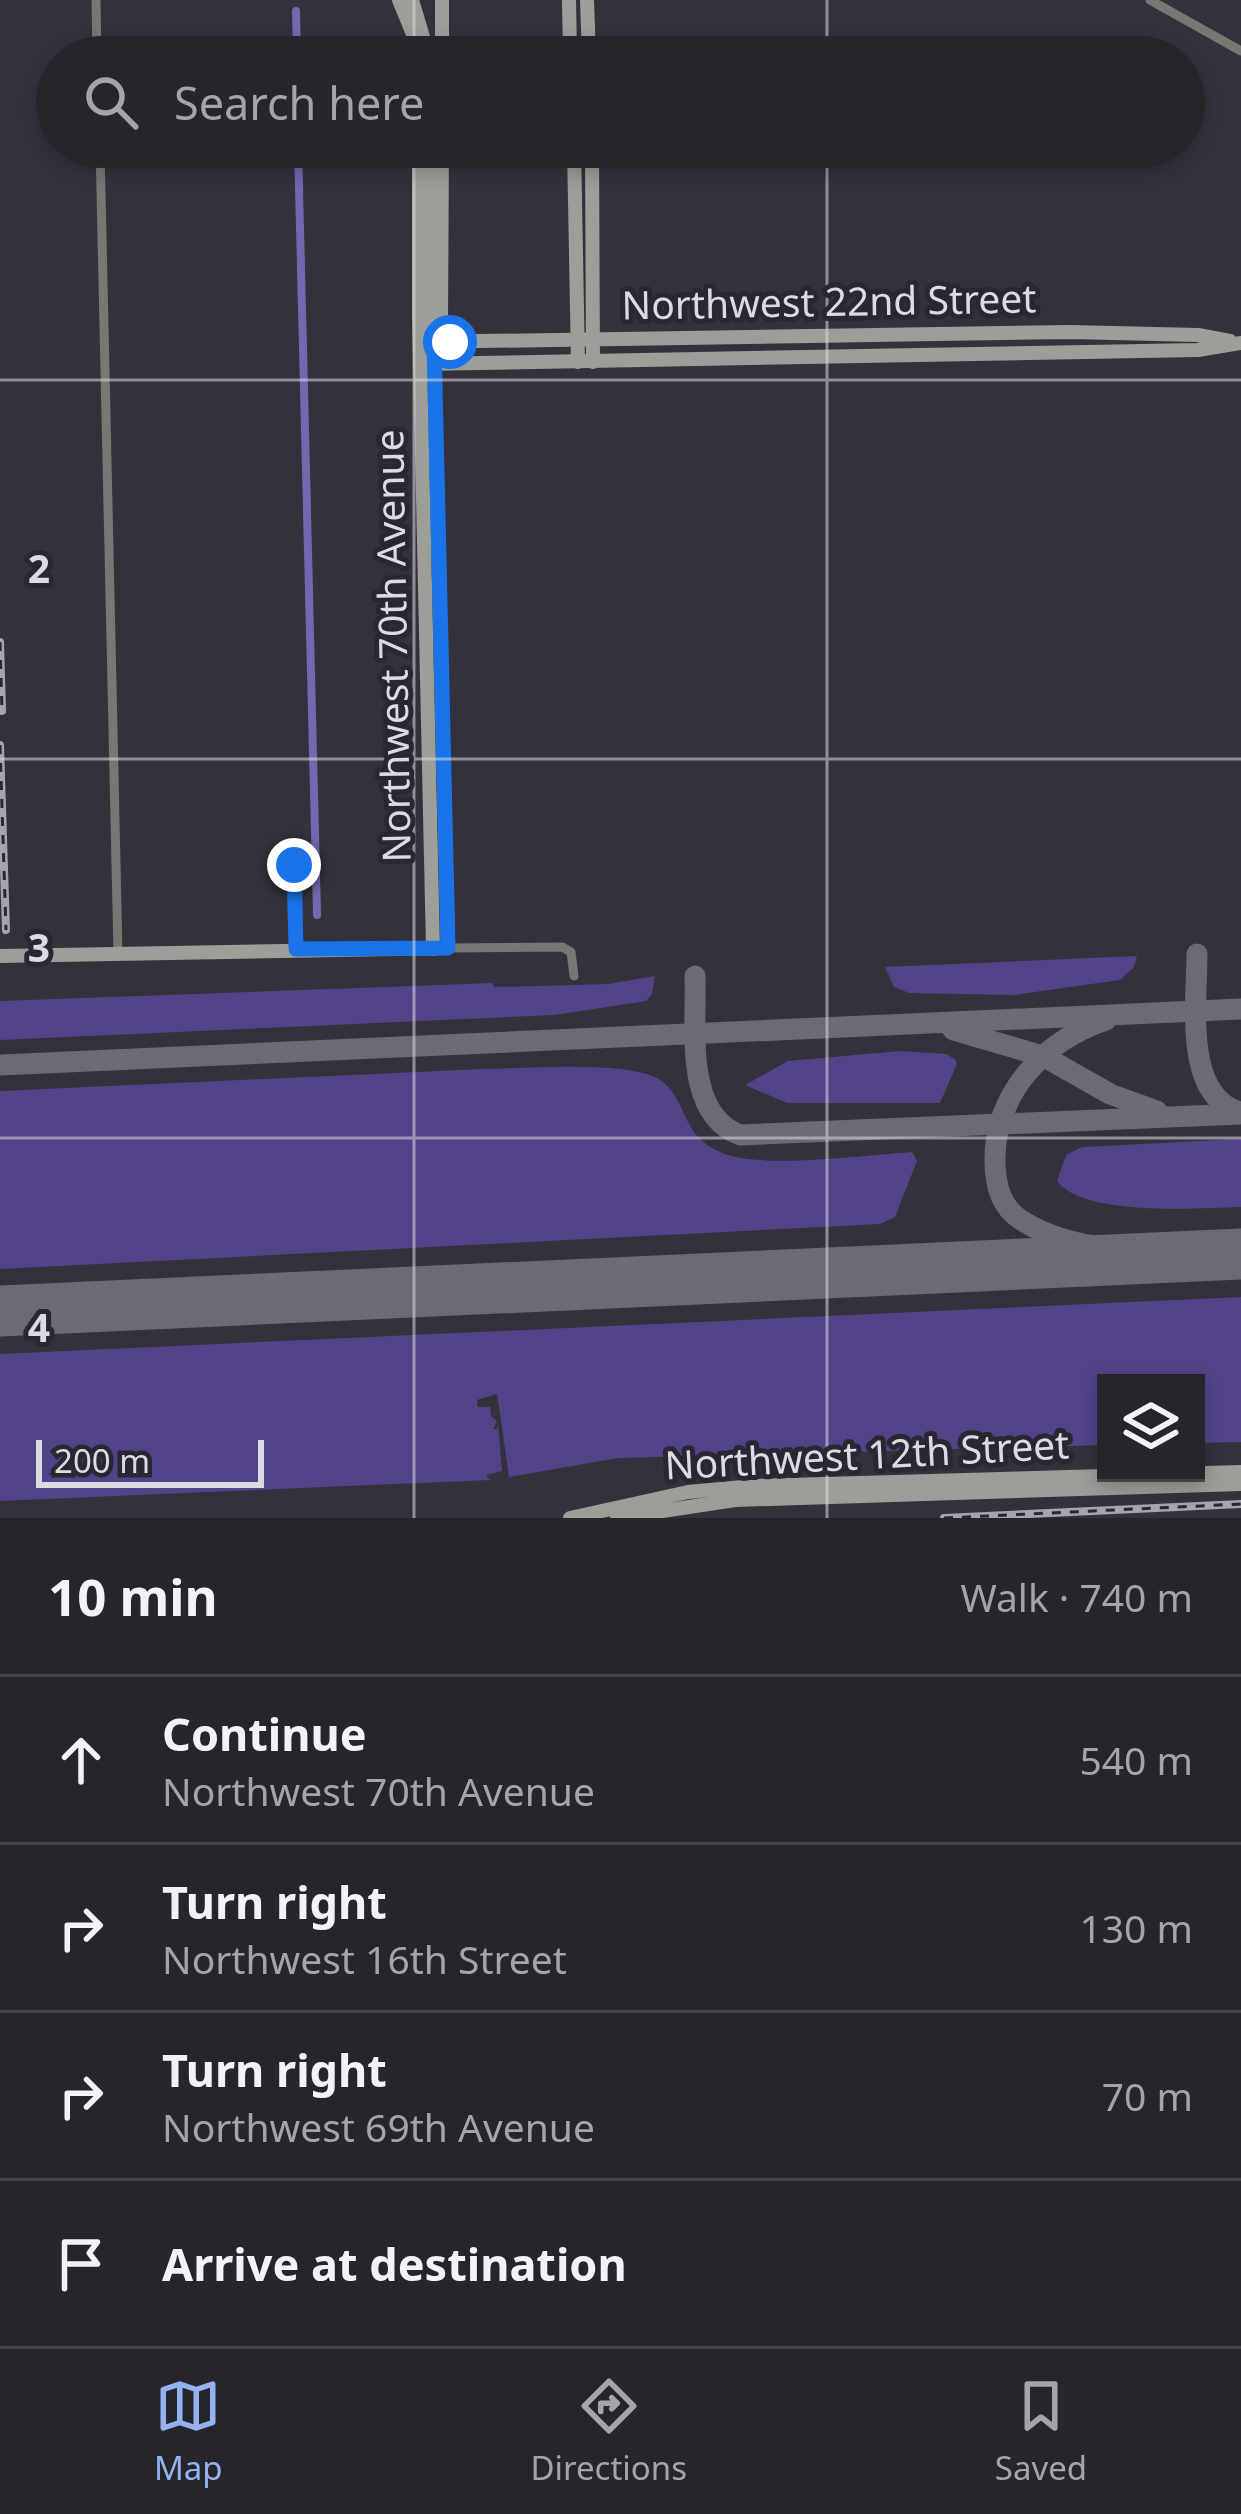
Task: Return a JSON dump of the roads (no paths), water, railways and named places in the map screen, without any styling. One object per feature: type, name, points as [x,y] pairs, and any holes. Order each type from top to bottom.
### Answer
[{"type":"main road","points":[[399,0],[414,36]]},
{"type":"main road","points":[[412,0],[425,36]]},
{"type":"main road","points":[[442,0],[442,36]]},
{"type":"main road","points":[[569,0],[570,36]]},
{"type":"main road","points":[[587,0],[588,36]]},
{"type":"main road","points":[[420,168],[427,342]]},
{"type":"main road","points":[[427,342],[430,168]]},
{"type":"main road","points":[[427,342],[440,317],[442,168]]},
{"type":"main road","points":[[575,168],[585,339]]},
{"type":"main road","points":[[585,362],[591,168]]},
{"type":"main road","name":"Northwest 22nd Street","points":[[427,342],[1128,332],[1198,335],[1240,343]]},
{"type":"main road","name":"Northwest 70th Avenue","points":[[427,342],[440,948]]},
{"type":"main road","name":"Northwest 22nd Street","points":[[427,364],[1198,350],[1240,343]]},
{"type":"main road","points":[[435,397],[448,375],[474,363]]},
{"type":"main road","name":"Northwest 70th Avenue","points":[[427,364],[435,397],[440,948]]},
{"type":"main road","points":[[0,956],[440,948]]},
{"type":"main road","name":"Northwest 12th Street","points":[[570,1518],[688,1492],[754,1486],[1241,1472]]},
{"type":"main road","name":"Northwest 12th Street","points":[[617,1518],[735,1500],[1241,1484]]},
{"type":"street","points":[[96,0],[97,36]]},
{"type":"street","points":[[1150,0],[1241,51]]},
{"type":"street","points":[[100,168],[118,954]]},
{"type":"street","points":[[294,860],[296,949]]},
{"type":"street","points":[[440,948],[562,946],[571,952],[574,976]]},
{"type":"waterway","points":[[296,11],[297,36]]},
{"type":"waterway","points":[[299,168],[317,915]]},
{"type":"railway","points":[[0,642],[2,711]]},
{"type":"railway","points":[[0,745],[6,930]]},
{"type":"railway","points":[[944,1518],[1241,1504]]}]
